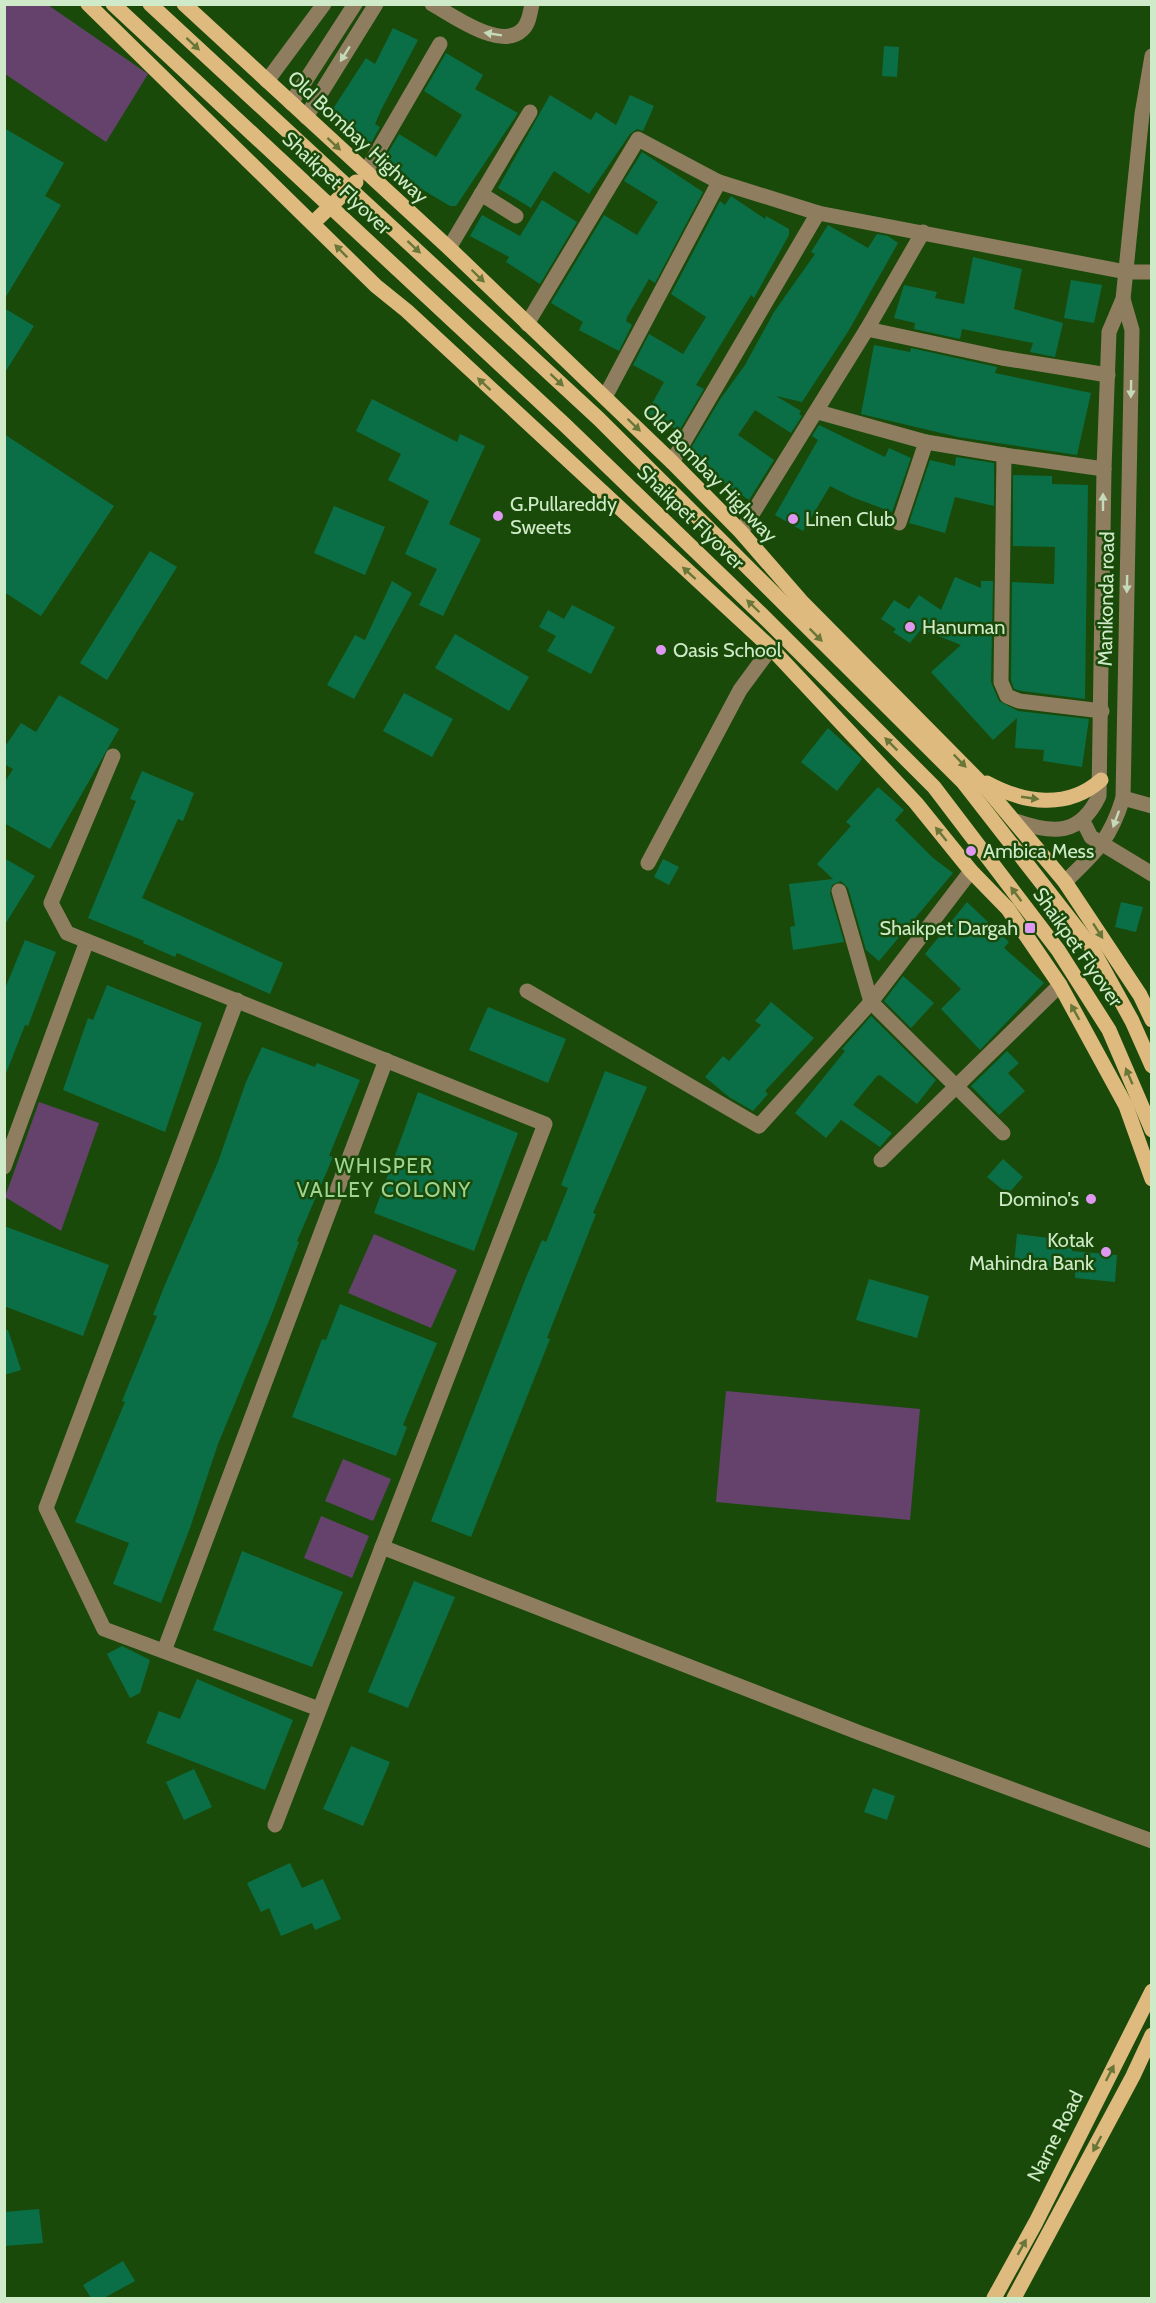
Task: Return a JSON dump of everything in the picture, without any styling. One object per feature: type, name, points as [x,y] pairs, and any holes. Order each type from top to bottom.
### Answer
[{"type":"main road","points":[[88,4],[376,286],[416,319],[771,648],[916,803],[971,871],[1008,909],[1060,985],[1126,1106],[1152,1179]]},
{"type":"main road","name":"Shaikpet Flyover","points":[[113,4],[566,425],[762,615],[934,787],[1058,950],[1109,1030],[1152,1130]]},
{"type":"main road","name":"Shaikpet Flyover","points":[[150,4],[599,418],[963,782],[1090,945],[1132,1021],[1152,1066]]},
{"type":"main road","name":"Old Bombay Highway","points":[[184,4],[449,248],[672,462],[741,532],[801,601],[976,777],[1016,821],[1065,882],[1140,995],[1152,1020]]},
{"type":"main road","points":[[313,223],[365,173]]},
{"type":"main road","points":[[976,777],[1003,792],[1026,798],[1048,800],[1085,793],[1101,780]]},
{"type":"main road","name":"Narne Road","points":[[994,2298],[1041,2212],[1152,1991]]},
{"type":"main road","name":"Narne Road","points":[[1014,2298],[1133,2076],[1152,2035]]},
{"type":"street","points":[[267,81],[324,4]]},
{"type":"street","points":[[291,103],[355,4]]},
{"type":"street","points":[[306,117],[376,4]]},
{"type":"street","points":[[432,4],[481,32],[502,36],[516,34],[522,30],[532,4]]},
{"type":"street","points":[[365,173],[440,44]]},
{"type":"street","name":"Manikonda road","points":[[1083,821],[1099,796],[1101,780],[1104,470],[1109,332],[1123,299],[1142,114],[1152,56]]},
{"type":"street","points":[[449,248],[530,112]]},
{"type":"street","points":[[527,324],[638,139],[719,182],[818,213],[1125,272],[1152,272]]},
{"type":"street","points":[[605,397],[719,182]]},
{"type":"street","points":[[481,194],[516,216]]},
{"type":"street","points":[[672,462],[818,213]]},
{"type":"street","points":[[741,532],[818,412],[923,232]]},
{"type":"street","name":"Manikonda road","points":[[1065,882],[1103,845],[1115,826],[1123,798],[1132,330],[1123,299]]},
{"type":"street","points":[[867,329],[1002,358],[1108,375]]},
{"type":"street","points":[[818,412],[926,442],[1104,470]]},
{"type":"street","points":[[899,523],[926,442]]},
{"type":"street","points":[[1004,456],[1001,682],[1004,690],[1007,696],[1019,701],[1102,711]]},
{"type":"street","points":[[648,862],[740,690],[771,648]]},
{"type":"street","points":[[113,756],[51,903],[67,933],[545,1124],[275,1825]]},
{"type":"street","points":[[1123,798],[1152,806]]},
{"type":"street","points":[[1016,821],[1037,828],[1052,829],[1067,829],[1083,821],[1091,837],[1152,874]]},
{"type":"street","points":[[527,991],[759,1126],[871,1002],[971,871]]},
{"type":"street","points":[[839,891],[871,1002],[1004,1133]]},
{"type":"street","points":[[4,1167],[87,941]]},
{"type":"street","points":[[881,1160],[1060,985]]},
{"type":"street","points":[[237,1000],[46,1508],[104,1629],[319,1709]]},
{"type":"street","points":[[164,1651],[386,1060]]},
{"type":"street","points":[[382,1547],[860,1733],[1152,1841]]},
{"type":"shaded area","points":[[4,5],[48,5],[148,74],[106,142],[5,74]]},
{"type":"shaded area","points":[[39,1102],[99,1123],[61,1231],[5,1197]]},
{"type":"shaded area","points":[[374,1234],[457,1270],[431,1328],[348,1293]]},
{"type":"shaded area","points":[[726,1391],[920,1409],[910,1520],[716,1502]]},
{"type":"shaded area","points":[[343,1459],[391,1479],[373,1521],[325,1501]]},
{"type":"shaded area","points":[[321,1516],[369,1536],[352,1578],[304,1558]]},
{"type":"building","points":[[393,28],[418,40],[381,110],[375,124],[380,127],[371,143],[327,118],[366,58],[375,64]]},
{"type":"building","points":[[884,46],[899,47],[897,77],[882,76]]},
{"type":"building","points":[[446,53],[483,75],[475,89],[518,113],[456,206],[450,206],[381,165],[399,134],[436,157],[462,115],[424,91]]},
{"type":"building","points":[[550,95],[591,120],[596,112],[616,125],[630,95],[654,106],[643,131],[637,129],[630,134],[589,194],[554,171],[531,208],[498,188]]},
{"type":"building","points":[[4,128],[64,163],[45,196],[61,205],[4,300]]},
{"type":"building","points":[[642,152],[703,192],[655,283],[649,279],[627,317],[626,321],[632,325],[619,351],[579,330],[583,322],[551,303],[604,215],[637,235],[658,202],[624,181]]},
{"type":"building","points":[[731,196],[765,219],[766,216],[789,229],[789,235],[754,298],[751,295],[696,385],[704,389],[679,431],[647,413],[664,382],[633,365],[649,334],[683,354],[706,317],[671,294],[720,201],[725,205]]},
{"type":"building","points":[[542,200],[577,222],[540,284],[506,262],[509,257],[470,236],[482,215],[520,236]]},
{"type":"building","points":[[828,225],[868,248],[877,234],[888,236],[898,243],[849,330],[802,402],[776,396],[801,411],[799,414],[802,416],[791,433],[755,410],[738,435],[774,460],[749,500],[715,477],[718,473],[688,453],[721,398],[745,365],[774,312],[815,254],[811,252]]},
{"type":"building","points":[[973,257],[1022,269],[1014,309],[1063,323],[1055,357],[1030,352],[1033,343],[962,329],[960,339],[914,329],[915,323],[894,318],[904,285],[937,292],[935,298],[964,304]]},
{"type":"building","points":[[1071,280],[1102,285],[1094,323],[1064,318]]},
{"type":"building","points":[[4,308],[34,326],[4,374]]},
{"type":"building","points":[[874,345],[910,352],[911,348],[997,367],[995,373],[1091,393],[1077,455],[958,437],[861,414]]},
{"type":"building","points":[[372,399],[457,442],[460,434],[485,446],[449,524],[481,539],[443,616],[419,605],[437,569],[405,554],[429,501],[388,480],[401,454],[356,431]]},
{"type":"building","points":[[819,425],[885,457],[889,448],[911,458],[892,512],[830,486],[803,531],[775,515],[818,440],[812,436]]},
{"type":"building","points":[[4,434],[114,506],[41,616],[4,592]]},
{"type":"building","points":[[956,457],[994,463],[994,506],[955,497],[945,533],[909,523],[930,460],[955,466]]},
{"type":"building","points":[[1013,475],[1052,476],[1052,484],[1088,485],[1085,699],[1014,689],[1011,680],[1012,582],[1054,584],[1055,547],[1013,546]]},
{"type":"building","points":[[334,506],[385,527],[365,575],[314,553]]},
{"type":"building","points":[[150,551],[177,567],[107,680],[80,663]]},
{"type":"building","points":[[955,577],[981,588],[981,581],[993,581],[991,682],[999,701],[1018,711],[1089,719],[1082,767],[1043,761],[1044,750],[1015,748],[1017,718],[993,740],[931,672],[961,645],[921,629],[910,643],[893,632],[896,629],[881,619],[894,600],[909,609],[919,595],[941,610]]},
{"type":"building","points":[[392,581],[412,593],[354,699],[327,685],[355,635],[365,640]]},
{"type":"building","points":[[572,605],[615,627],[591,674],[547,651],[556,636],[539,627],[548,610],[564,619]]},
{"type":"building","points":[[455,634],[529,677],[509,711],[435,668]]},
{"type":"building","points":[[404,693],[453,719],[432,757],[383,731]]},
{"type":"building","points":[[59,695],[119,729],[50,849],[4,823],[4,783],[13,769],[4,764],[4,748],[21,723],[36,732]]},
{"type":"building","points":[[828,728],[862,759],[837,791],[801,762]]},
{"type":"building","points":[[142,771],[194,793],[183,821],[178,819],[142,898],[283,963],[270,994],[177,953],[175,957],[143,943],[144,941],[88,918],[136,801],[130,799]]},
{"type":"building","points":[[878,787],[904,810],[895,820],[933,858],[953,873],[879,961],[866,950],[848,888],[841,881],[832,885],[830,893],[844,942],[793,950],[790,927],[795,926],[789,884],[833,879],[817,864],[851,826],[846,822]]},
{"type":"building","points":[[4,858],[35,876],[4,926]]},
{"type":"building","points":[[663,859],[679,867],[669,885],[654,877]]},
{"type":"building","points":[[967,902],[1009,942],[1004,948],[1044,983],[980,1050],[941,1009],[961,989],[925,954]]},
{"type":"building","points":[[1121,902],[1143,907],[1136,932],[1115,927]]},
{"type":"building","points":[[25,940],[56,952],[28,1026],[25,1025],[5,1076],[4,991]]},
{"type":"building","points":[[903,976],[934,1003],[911,1028],[884,1001]]},
{"type":"building","points":[[107,985],[202,1023],[165,1132],[63,1090],[88,1018],[93,1020]]},
{"type":"building","points":[[771,1002],[814,1038],[765,1091],[768,1094],[753,1111],[729,1097],[705,1077],[723,1056],[729,1061],[761,1025],[755,1021]]},
{"type":"building","points":[[488,1007],[566,1039],[548,1083],[469,1050]]},
{"type":"building","points":[[871,1016],[936,1080],[917,1104],[880,1075],[877,1076],[853,1105],[892,1133],[880,1147],[841,1120],[826,1138],[795,1113],[845,1051],[842,1049]]},
{"type":"building","points":[[262,1047],[315,1067],[317,1063],[360,1080],[329,1156],[333,1157],[297,1241],[299,1242],[273,1311],[218,1444],[190,1528],[161,1603],[113,1584],[129,1543],[75,1522],[125,1402],[122,1401],[157,1316],[153,1315],[164,1287],[218,1162],[246,1082]]},
{"type":"building","points":[[1007,1051],[1019,1063],[1008,1073],[1025,1091],[999,1115],[971,1086]]},
{"type":"building","points":[[605,1071],[647,1087],[593,1213],[596,1214],[547,1338],[550,1339],[471,1537],[431,1521],[525,1280],[542,1240],[546,1242],[568,1188],[561,1185]]},
{"type":"building","points":[[418,1092],[518,1133],[474,1251],[374,1213]]},
{"type":"building","points":[[1003,1159],[1023,1177],[1008,1194],[987,1177]]},
{"type":"building","points":[[4,1226],[109,1265],[83,1336],[4,1306]]},
{"type":"building","points":[[1017,1234],[1073,1241],[1072,1251],[1117,1255],[1115,1282],[1075,1278],[1075,1270],[1014,1263]]},
{"type":"building","points":[[869,1279],[929,1296],[917,1338],[856,1320]]},
{"type":"building","points":[[340,1304],[437,1343],[403,1425],[407,1427],[396,1456],[292,1417],[322,1339],[326,1340]]},
{"type":"building","points":[[4,1330],[8,1330],[21,1370],[4,1375]]},
{"type":"building","points":[[242,1551],[343,1592],[312,1667],[213,1630]]},
{"type":"building","points":[[414,1581],[455,1597],[408,1708],[368,1692]]},
{"type":"building","points":[[122,1646],[150,1660],[140,1693],[130,1698],[107,1654]]},
{"type":"building","points":[[197,1679],[293,1720],[265,1790],[146,1743],[159,1711],[180,1719]]},
{"type":"building","points":[[351,1746],[390,1762],[363,1826],[323,1809]]},
{"type":"building","points":[[194,1769],[212,1807],[184,1820],[166,1782]]},
{"type":"building","points":[[873,1788],[895,1796],[887,1820],[864,1812]]},
{"type":"building","points":[[290,1863],[302,1888],[323,1879],[341,1919],[315,1930],[312,1923],[281,1936],[269,1908],[261,1912],[247,1883]]},
{"type":"building","points":[[39,2209],[43,2243],[4,2246],[4,2212]]},
{"type":"building","points":[[123,2261],[135,2281],[104,2298],[91,2298],[83,2285]]},
{"type":"place","name":"G.Pullareddy Sweets","points":[[498,516]]},
{"type":"place","name":"Linen Club","points":[[793,519]]},
{"type":"place","name":"Hanuman","points":[[910,627]]},
{"type":"place","name":"Oasis School","points":[[661,650]]},
{"type":"place","name":"Ambica Mess","points":[[971,851]]},
{"type":"place","name":"Shaikpet Dargah","points":[[1030,928]]},
{"type":"place","name":"Domino's","points":[[1091,1199]]},
{"type":"place","name":"Kotak Mahindra Bank","points":[[1106,1252]]},
{"type":"district","name":"WHISPER VALLEY COLONY","points":[[384,1178]]}]
